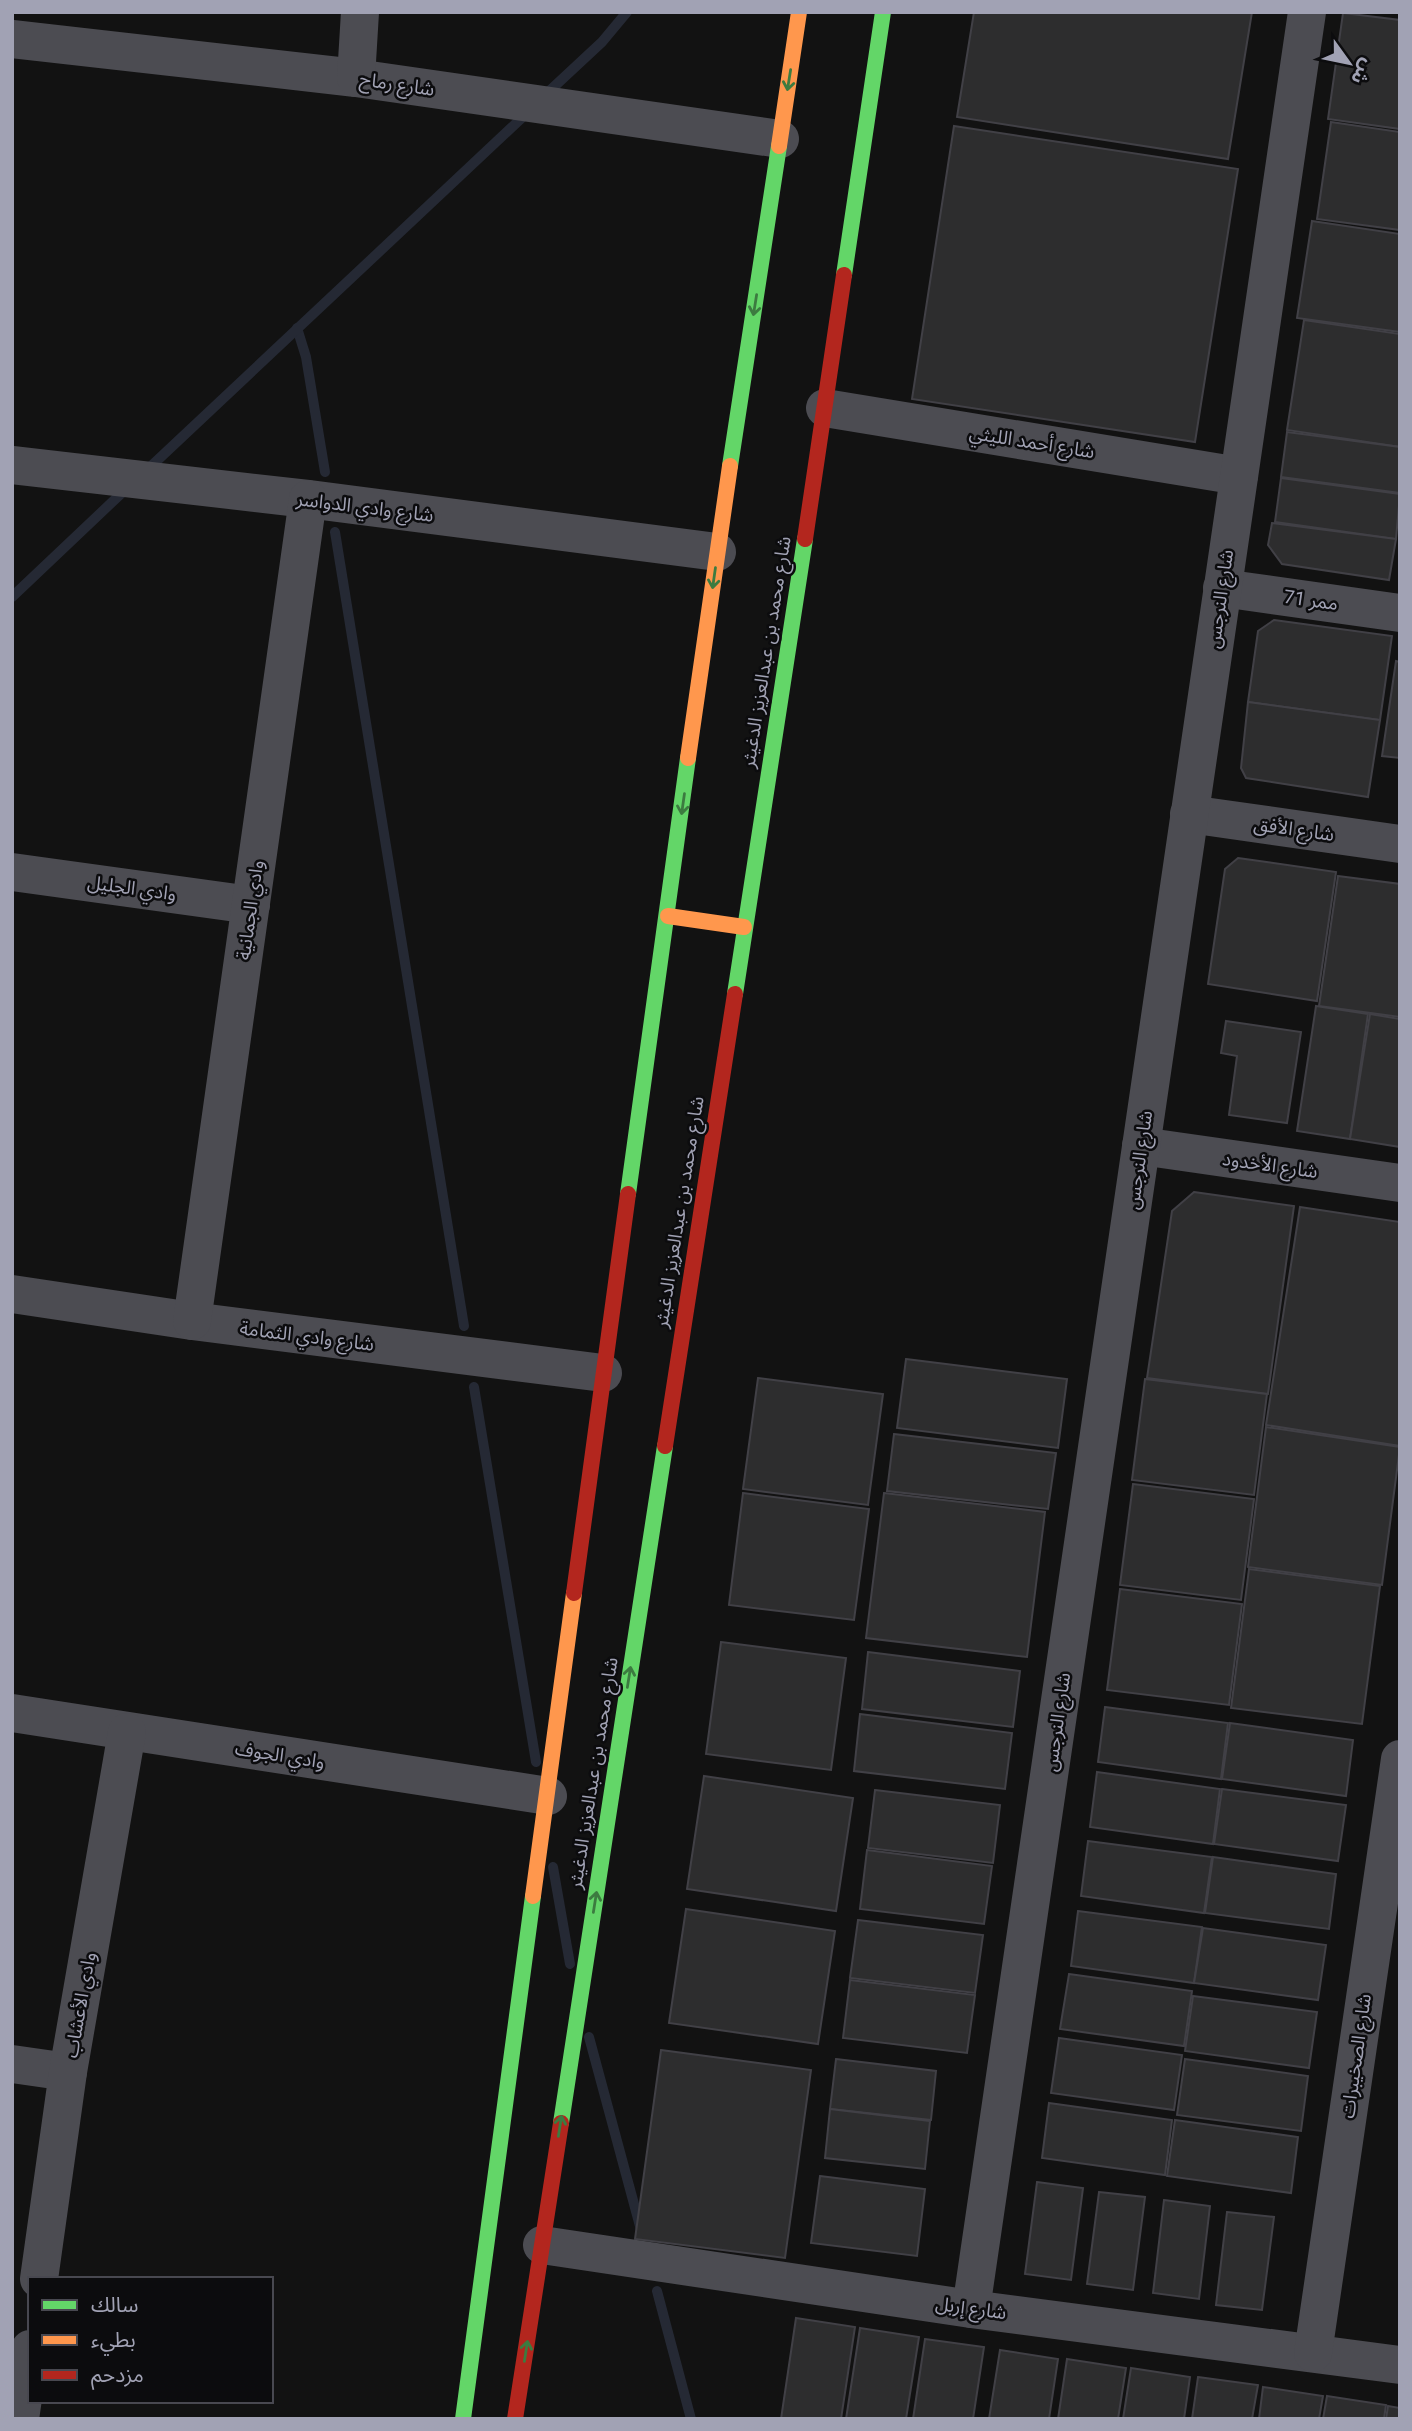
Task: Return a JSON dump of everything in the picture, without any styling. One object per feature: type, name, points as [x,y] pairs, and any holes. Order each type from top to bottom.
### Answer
[{"type":"street","points":[[356,78],[360,12]]},
{"type":"street","name":"شارع محمد بن عبدالعزيز الدغيثر","points":[[463,2419],[603,1374],[717,552],[799,12]]},
{"type":"street","name":"شارع محمد بن عبدالعزيز الدغيثر","points":[[515,2419],[825,408],[883,12]]},
{"type":"street","name":"شارع النرجس","points":[[971,2309],[1307,12]]},
{"type":"street","name":"شارع رماح","points":[[12,39],[356,78],[780,139]]},
{"type":"street","name":"شارع أحمد الليثي","points":[[825,408],[1239,477]]},
{"type":"street","name":"شارع وادي الدواسر","points":[[12,465],[308,499],[717,552]]},
{"type":"street","name":"وادي الجمانية","points":[[192,1321],[308,499]]},
{"type":"street","name":"ممر 71","points":[[1222,588],[1400,613]]},
{"type":"street","name":"شارع الأفق","points":[[1189,814],[1400,845]]},
{"type":"street","name":"وادي الجليل","points":[[12,872],[251,905]]},
{"type":"street","points":[[668,916],[744,927]]},
{"type":"street","name":"شارع الأخدود","points":[[1141,1146],[1400,1183]]},
{"type":"street","name":"شارع وادي الثمامة","points":[[12,1294],[192,1321],[603,1374]]},
{"type":"street","name":"وادي الجوف","points":[[12,1713],[548,1796]]},
{"type":"street","name":"وادي الأعشاب","points":[[39,2277],[68,2071],[127,1732]]},
{"type":"street","name":"شارع الصخيبرات","points":[[1313,2353],[1400,1759]]},
{"type":"street","points":[[12,2064],[68,2071]]},
{"type":"street","name":"شارع إربل","points":[[542,2245],[971,2309],[1400,2365]]},
{"type":"street","points":[[20,2419],[28,2363]]},
{"type":"building","points":[[974,12],[1252,12],[1228,159],[957,117]]},
{"type":"building","points":[[1343,13],[1400,20],[1400,129],[1328,119]]},
{"type":"building","points":[[1331,122],[1400,132],[1400,230],[1317,219]]},
{"type":"building","points":[[954,126],[1238,169],[1195,442],[912,399]]},
{"type":"building","points":[[1312,221],[1400,234],[1400,332],[1297,318]]},
{"type":"building","points":[[1304,320],[1400,334],[1400,447],[1287,430]]},
{"type":"building","points":[[1287,432],[1400,447],[1400,493],[1281,477]]},
{"type":"building","points":[[1281,478],[1400,494],[1396,539],[1275,522]]},
{"type":"building","points":[[1272,523],[1396,539],[1389,580],[1282,564],[1268,545]]},
{"type":"building","points":[[1274,620],[1392,636],[1380,720],[1248,702],[1258,631]]},
{"type":"building","points":[[1396,661],[1400,662],[1400,758],[1382,756]]},
{"type":"building","points":[[1248,702],[1380,720],[1368,797],[1246,778],[1241,768]]},
{"type":"building","points":[[1238,858],[1336,872],[1317,1001],[1208,984],[1225,869]]},
{"type":"building","points":[[1338,876],[1400,884],[1400,1017],[1319,1006]]},
{"type":"building","points":[[1316,1006],[1368,1014],[1350,1139],[1297,1131]]},
{"type":"building","points":[[1370,1014],[1400,1019],[1400,1147],[1350,1139]]},
{"type":"building","points":[[1226,1021],[1301,1032],[1287,1123],[1229,1115],[1237,1056],[1221,1053]]},
{"type":"building","points":[[1194,1192],[1294,1206],[1268,1394],[1147,1378],[1172,1211]]},
{"type":"building","points":[[1300,1207],[1400,1222],[1400,1446],[1266,1425]]},
{"type":"building","points":[[906,1359],[1067,1379],[1058,1448],[897,1428]]},
{"type":"building","points":[[758,1378],[883,1394],[868,1505],[743,1489]]},
{"type":"building","points":[[1145,1379],[1267,1394],[1254,1495],[1132,1480]]},
{"type":"building","points":[[1266,1427],[1400,1447],[1382,1585],[1248,1567]]},
{"type":"building","points":[[894,1434],[1056,1453],[1048,1509],[887,1491]]},
{"type":"building","points":[[1133,1484],[1254,1499],[1241,1600],[1120,1585]]},
{"type":"building","points":[[743,1493],[869,1509],[854,1620],[729,1605]]},
{"type":"building","points":[[884,1493],[1045,1512],[1027,1657],[866,1638]]},
{"type":"building","points":[[1249,1569],[1380,1586],[1362,1724],[1231,1708]]},
{"type":"building","points":[[1120,1589],[1242,1604],[1229,1705],[1107,1690]]},
{"type":"building","points":[[721,1642],[846,1658],[831,1770],[706,1754]]},
{"type":"building","points":[[868,1652],[1020,1671],[1013,1727],[862,1709]]},
{"type":"building","points":[[1105,1707],[1228,1723],[1221,1779],[1098,1762]]},
{"type":"building","points":[[860,1714],[1012,1733],[1005,1789],[854,1771]]},
{"type":"building","points":[[1230,1723],[1353,1740],[1346,1796],[1222,1779]]},
{"type":"building","points":[[1097,1772],[1220,1789],[1213,1844],[1090,1827]]},
{"type":"building","points":[[704,1776],[853,1798],[836,1911],[687,1889]]},
{"type":"building","points":[[1222,1789],[1346,1805],[1338,1861],[1214,1844]]},
{"type":"building","points":[[875,1790],[1000,1805],[993,1863],[868,1848]]},
{"type":"building","points":[[1088,1841],[1212,1857],[1204,1913],[1081,1896]]},
{"type":"building","points":[[867,1850],[992,1866],[984,1924],[860,1909]]},
{"type":"building","points":[[1213,1857],[1336,1874],[1329,1929],[1205,1913]]},
{"type":"building","points":[[686,1909],[835,1931],[818,2044],[669,2023]]},
{"type":"building","points":[[1078,1911],[1202,1927],[1194,1983],[1071,1966]]},
{"type":"building","points":[[858,1920],[983,1935],[975,1993],[850,1978]]},
{"type":"building","points":[[1203,1928],[1326,1945],[1318,2000],[1194,1983]]},
{"type":"building","points":[[1069,1974],[1192,1991],[1184,2046],[1060,2029]]},
{"type":"building","points":[[850,1980],[975,1995],[967,2053],[843,2038]]},
{"type":"building","points":[[1193,1996],[1317,2012],[1309,2068],[1185,2051]]},
{"type":"building","points":[[1059,2038],[1182,2055],[1174,2110],[1051,2093]]},
{"type":"building","points":[[661,2050],[811,2070],[785,2258],[635,2239]]},
{"type":"building","points":[[836,2059],[936,2071],[931,2120],[830,2109]]},
{"type":"building","points":[[1185,2059],[1308,2076],[1301,2131],[1177,2115]]},
{"type":"building","points":[[1049,2103],[1172,2120],[1165,2175],[1042,2158]]},
{"type":"building","points":[[830,2109],[930,2121],[925,2169],[825,2158]]},
{"type":"building","points":[[1175,2120],[1298,2137],[1291,2193],[1167,2176]]},
{"type":"building","points":[[820,2176],[925,2189],[917,2256],[811,2243]]},
{"type":"building","points":[[1037,2182],[1083,2188],[1071,2280],[1025,2274]]},
{"type":"building","points":[[1099,2192],[1145,2197],[1133,2290],[1087,2284]]},
{"type":"building","points":[[1164,2200],[1210,2206],[1199,2299],[1153,2293]]},
{"type":"building","points":[[1227,2212],[1274,2217],[1262,2310],[1216,2305]]},
{"type":"building","points":[[796,2318],[855,2327],[841,2419],[781,2419]]},
{"type":"building","points":[[860,2328],[919,2337],[906,2419],[846,2419]]},
{"type":"building","points":[[925,2339],[984,2347],[973,2419],[913,2419]]},
{"type":"building","points":[[1000,2350],[1058,2359],[1049,2419],[989,2419]]},
{"type":"building","points":[[1067,2359],[1126,2368],[1118,2419],[1058,2419]]},
{"type":"building","points":[[1131,2368],[1190,2377],[1184,2419],[1123,2419]]},
{"type":"building","points":[[1198,2377],[1258,2385],[1252,2419],[1192,2419]]},
{"type":"building","points":[[1263,2387],[1323,2396],[1319,2419],[1259,2419]]},
{"type":"building","points":[[1327,2396],[1386,2405],[1384,2419],[1323,2419]]},
{"type":"building","points":[[1388,2406],[1400,2408],[1400,2419],[1386,2419]]},
{"type":"waterway","points":[[544,96],[602,42],[627,12]]},
{"type":"waterway","points":[[147,470],[528,112]]},
{"type":"waterway","points":[[297,328],[306,357],[325,472]]},
{"type":"waterway","points":[[12,597],[127,488]]},
{"type":"waterway","points":[[335,532],[464,1326]]},
{"type":"waterway","points":[[474,1387],[536,1762]]},
{"type":"waterway","points":[[553,1867],[570,1964]]},
{"type":"waterway","points":[[589,2037],[641,2230]]},
{"type":"waterway","points":[[657,2291],[691,2419]]},
{"type":"traffic: fast","points":[[844,275],[883,12]]},
{"type":"traffic: fast","points":[[730,466],[779,146]]},
{"type":"traffic: fast","points":[[735,994],[805,539]]},
{"type":"traffic: fast","points":[[628,1194],[688,758]]},
{"type":"traffic: fast","points":[[561,2123],[665,1446]]},
{"type":"traffic: fast","points":[[463,2419],[533,1896]]},
{"type":"traffic: slow","points":[[779,146],[799,12]]},
{"type":"traffic: slow","points":[[688,758],[730,466]]},
{"type":"traffic: slow","points":[[668,916],[744,927]]},
{"type":"traffic: slow","points":[[533,1896],[574,1593]]},
{"type":"traffic: jam","points":[[805,539],[844,275]]},
{"type":"traffic: jam","points":[[665,1446],[735,994]]},
{"type":"traffic: jam","points":[[574,1593],[628,1194]]},
{"type":"traffic: jam","points":[[515,2419],[561,2123]]}]
